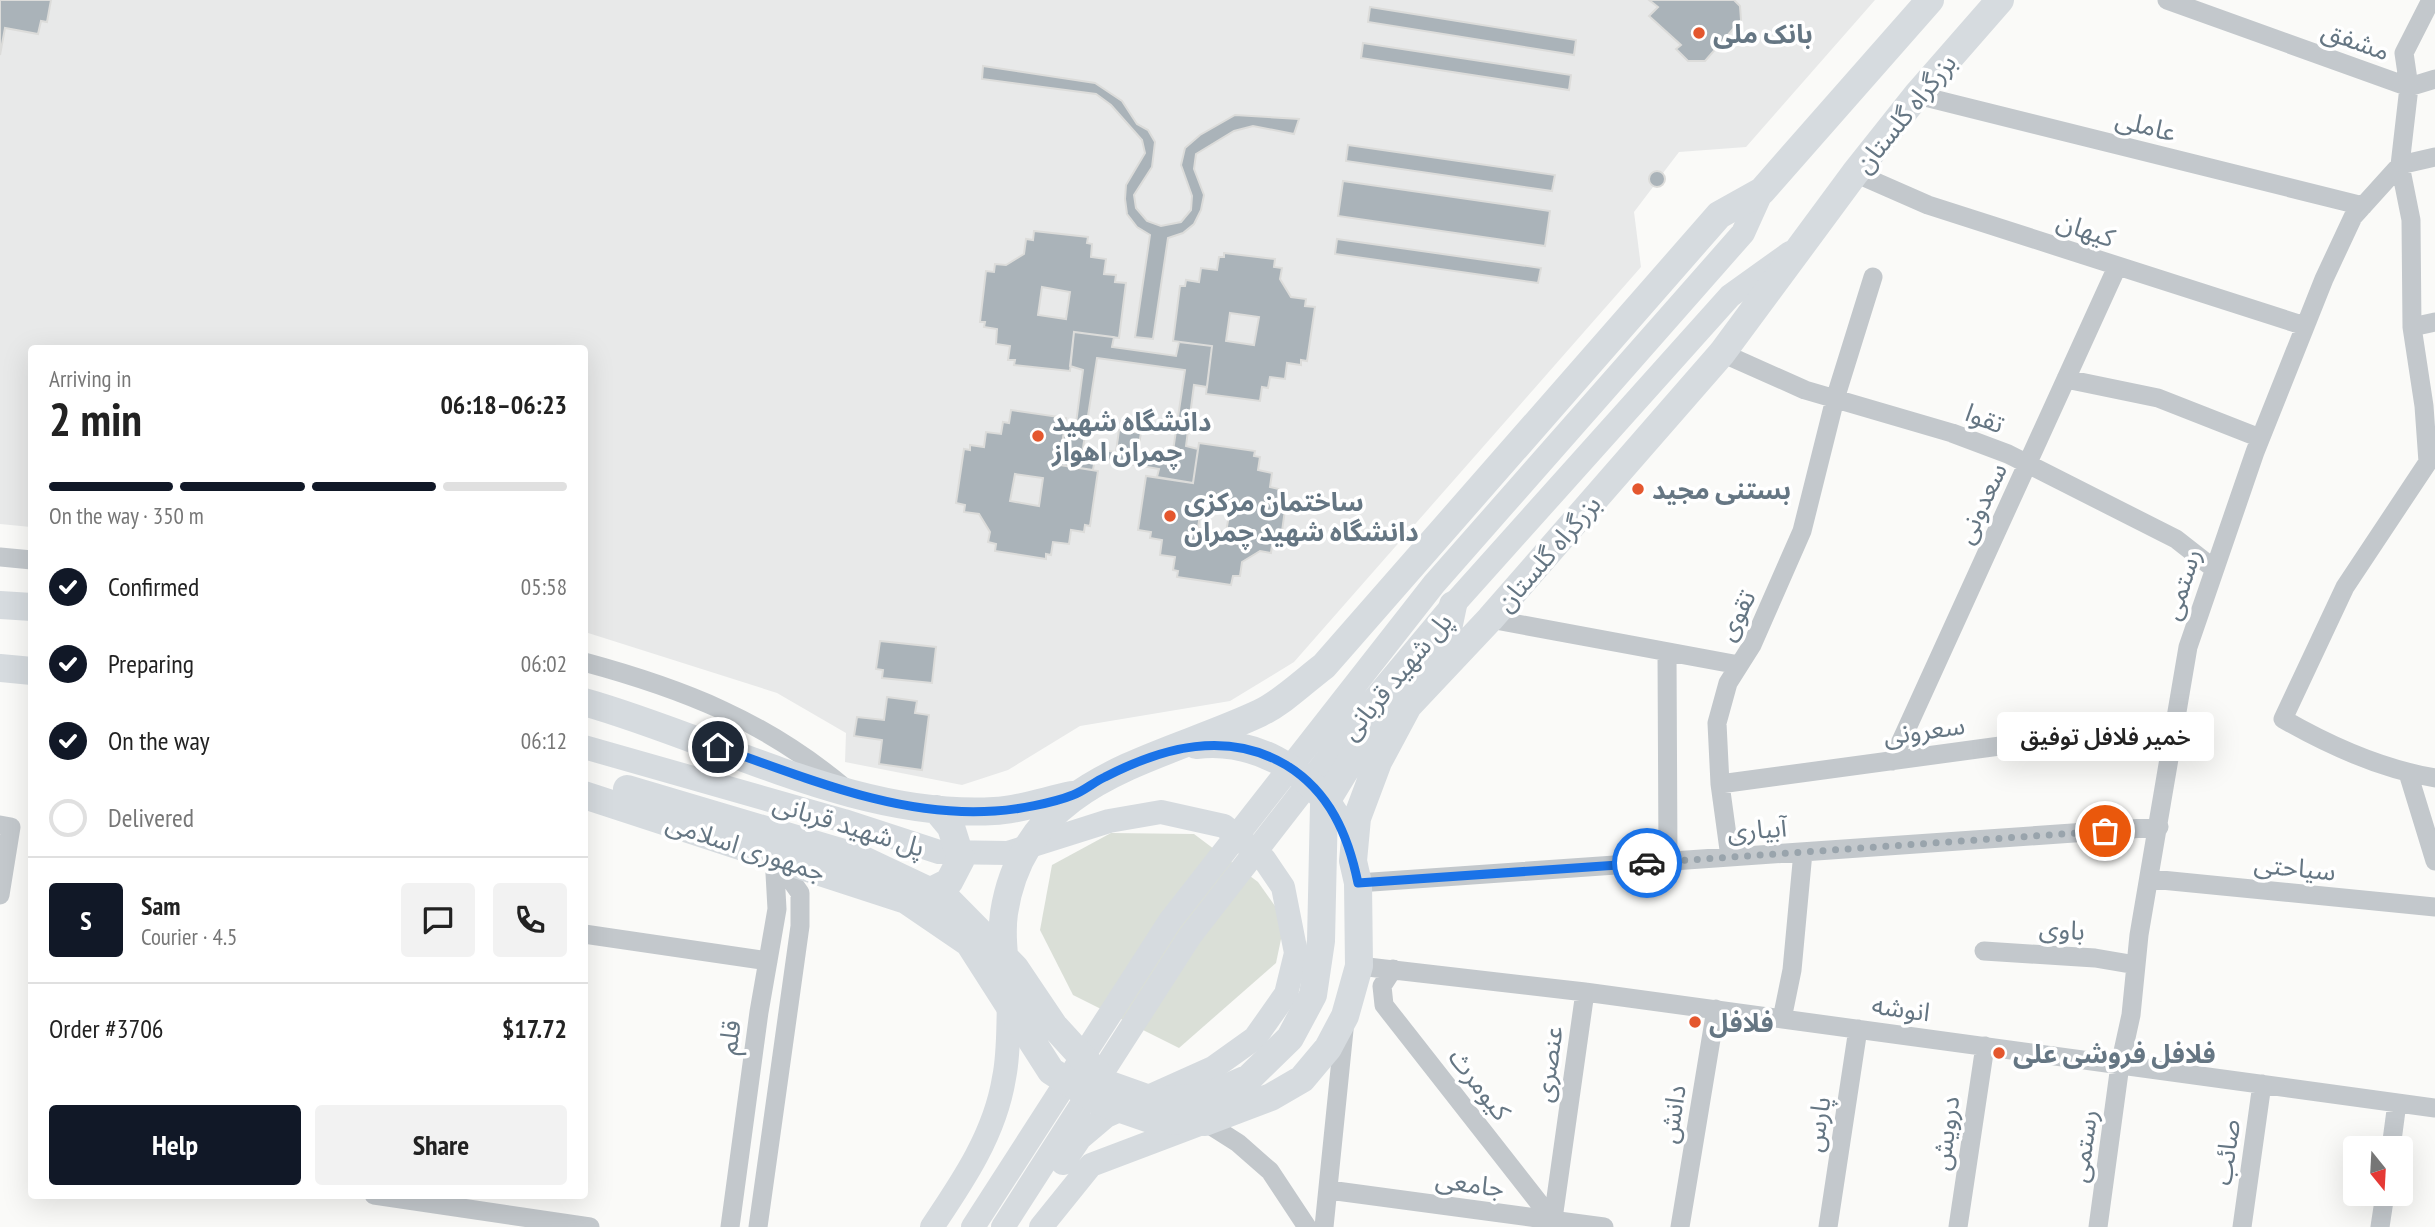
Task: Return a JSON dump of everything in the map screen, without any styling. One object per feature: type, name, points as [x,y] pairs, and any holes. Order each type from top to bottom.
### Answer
[{"type":"highway","name":"بزرگراه گلستان","points":[[1762,191],[1930,0]]},
{"type":"highway","name":"بزرگراه گلستان","points":[[1009,1003],[1051,1071],[1098,1101],[1150,1119],[1205,1122],[1239,1112],[1302,1079],[1328,1048],[1345,1016],[1359,966],[1357,818],[1378,762],[1408,706],[1490,619],[1722,353],[1796,249],[1855,173],[1917,95],[2000,0]]},
{"type":"highway","points":[[1009,1003],[1004,915],[1014,872],[1035,832],[1072,795],[1107,775],[1264,712],[1324,666],[1718,215],[1762,191]]},
{"type":"highway","points":[[0,605],[28,607]]},
{"type":"highway","name":"پل شهید قربانی","points":[[588,777],[857,857],[948,900],[1015,968],[1054,1026],[1107,1084],[1152,1100],[1203,1098],[1249,1077],[1290,1038],[1313,995],[1321,941],[1324,805],[1374,723],[1445,643],[1453,605]]},
{"type":"highway","points":[[0,668],[28,671]]},
{"type":"highway","points":[[588,703],[851,793],[936,809],[997,811],[1072,795]]},
{"type":"highway","points":[[1184,746],[1202,744],[1239,747],[1274,759],[1290,768],[1305,779],[1331,808],[1348,842],[1356,872]]},
{"type":"highway","name":"جمهوری اسلامی","points":[[588,796],[906,900],[969,943],[1009,1003]]},
{"type":"highway","points":[[906,900],[934,890],[949,881],[959,868],[960,850],[954,835],[936,809]]},
{"type":"main road","name":"پل شهید قربانی","points":[[973,1227],[1170,921],[1434,584],[1743,233],[1762,191]]},
{"type":"main road","points":[[1453,605],[1730,296],[1796,249]]},
{"type":"main road","name":"پل شهید قربانی","points":[[1003,1227],[1190,936],[1367,708],[1453,605]]},
{"type":"main road","name":"پل شهید قربانی","points":[[588,748],[939,852],[1008,853],[1109,821],[1161,812],[1224,826],[1264,859],[1283,887],[1296,953],[1286,994],[1255,1038],[1213,1068],[1106,1116],[1080,1138],[1019,1227]]},
{"type":"main road","points":[[939,1217],[968,1174],[990,1127],[1004,1078],[1009,1003]]},
{"type":"main road","points":[[1041,1227],[1091,1165],[1205,1122]]},
{"type":"main road","points":[[939,1217],[961,1193],[981,1187],[991,1188],[1009,1196],[1017,1204],[1026,1227]]},
{"type":"street","name":"مشفق","points":[[2167,0],[2409,87]]},
{"type":"street","points":[[2431,0],[2404,52],[2409,87],[2400,165],[2411,220],[2412,327],[2432,462],[2345,587],[2283,719],[2328,744],[2408,773],[2435,778]]},
{"type":"street","points":[[2409,87],[2435,79]]},
{"type":"street","name":"عاملی","points":[[1917,95],[2363,206]]},
{"type":"street","points":[[2400,165],[2435,157]]},
{"type":"street","name":"رستمی","points":[[2098,1227],[2120,1065],[2131,1015],[2136,965],[2188,647],[2260,438],[2305,326],[2353,217],[2400,165]]},
{"type":"street","name":"کیهان","points":[[1855,173],[1928,205],[2305,326]]},
{"type":"street","name":"سعدونی","points":[[1892,761],[2117,267]]},
{"type":"street","name":"تقوی","points":[[1730,857],[1720,784],[1717,723],[1728,683],[1767,613],[1802,531],[1835,399],[1873,277]]},
{"type":"street","points":[[2412,327],[2435,322]]},
{"type":"street","name":"تقوا","points":[[1722,353],[1805,390],[1952,433],[2028,464],[2176,539],[2213,568]]},
{"type":"street","points":[[2066,379],[2158,398],[2260,438]]},
{"type":"street","points":[[0,557],[28,560]]},
{"type":"street","points":[[1490,619],[1739,665]]},
{"type":"street","points":[[1667,652],[1668,862]]},
{"type":"street","points":[[588,663],[653,680],[755,723],[814,762],[851,793]]},
{"type":"street","name":"سعرونی","points":[[1720,784],[2177,722]]},
{"type":"street","points":[[2408,773],[2435,861]]},
{"type":"street","points":[[0,825],[11,827],[0,895]]},
{"type":"street","name":"آبیاری","points":[[1356,872],[1668,862],[2159,827]]},
{"type":"street","points":[[1782,1018],[1795,949],[1803,852]]},
{"type":"street","points":[[758,1227],[800,926],[800,893],[774,855]]},
{"type":"street","name":"قلم","points":[[730,1227],[777,909],[774,855]]},
{"type":"street","name":"سیاحتی","points":[[2151,879],[2435,907]]},
{"type":"street","points":[[588,935],[768,961]]},
{"type":"street","name":"باوی","points":[[1984,951],[2095,958],[2136,965]]},
{"type":"street","name":"انوشه","points":[[1359,966],[1716,1009],[2435,1108]]},
{"type":"street","name":"کیومرث","points":[[1393,969],[1382,986],[1384,1005],[1554,1225]]},
{"type":"street","name":"عنصری","points":[[1554,1225],[1585,992]]},
{"type":"street","name":"دانش","points":[[1681,1227],[1716,1009]]},
{"type":"street","points":[[1324,1227],[1345,1016]]},
{"type":"street","name":"پارس","points":[[1828,1227],[1858,1029]]},
{"type":"street","name":"درویش","points":[[1958,1227],[1984,1046]]},
{"type":"street","name":"صائب","points":[[2242,1227],[2262,1084]]},
{"type":"street","points":[[2393,1136],[2397,1103]]},
{"type":"street","points":[[1205,1122],[1238,1143],[1270,1171],[1307,1227]]},
{"type":"street","name":"جامعی","points":[[1329,1190],[1554,1225],[1604,1227]]},
{"type":"street","points":[[401,1199],[590,1227]]},
{"type":"street","points":[[2380,1227],[2383,1206]]},
{"type":"shaded area","name":"دانشگاه شهید چمران اهواز","points":[[0,0],[1875,0],[1746,147],[1679,152],[1663,173],[1666,179],[1659,187],[1653,187],[1634,212],[1641,267],[1294,662],[1230,701],[1080,726],[1008,770],[962,785],[845,762],[846,733],[777,693],[588,633],[588,345],[28,345],[28,527],[0,524]]},
{"type":"shaded area","points":[[1111,833],[1194,834],[1258,882],[1285,920],[1276,963],[1179,1048],[1073,995],[1040,930],[1052,865]]},
{"type":"building","points":[[0,0],[51,0],[47,22],[41,21],[38,34],[5,28],[0,55]]},
{"type":"building","name":"بانک ملی","points":[[1649,0],[1734,0],[1740,6],[1741,20],[1705,61],[1688,61],[1676,49],[1681,45],[1649,16],[1658,7]]},
{"type":"building","points":[[1370,7],[1576,40],[1574,55],[1368,22]]},
{"type":"building","points":[[1363,43],[1571,75],[1569,90],[1361,58]]},
{"type":"building","points":[[983,66],[1095,83],[1122,101],[1137,124],[1148,130],[1155,142],[1152,167],[1134,195],[1136,208],[1147,221],[1161,226],[1181,222],[1191,210],[1192,196],[1181,165],[1185,148],[1200,135],[1235,115],[1299,119],[1294,134],[1253,126],[1234,131],[1196,154],[1194,169],[1204,195],[1201,210],[1194,224],[1183,233],[1168,238],[1153,339],[1135,337],[1150,235],[1137,227],[1127,214],[1125,199],[1126,185],[1145,153],[1142,140],[1111,105],[1096,94],[982,79]]},
{"type":"building","points":[[1348,145],[1555,175],[1552,191],[1346,161]]},
{"type":"building","points":[[1657,171],[1663,173],[1663,185],[1657,187],[1651,185],[1649,179],[1651,173]]},
{"type":"building","points":[[1343,181],[1550,211],[1545,246],[1338,216]]},
{"type":"building","points":[[1034,231],[1088,237],[1087,243],[1092,244],[1091,257],[1106,259],[1104,274],[1116,275],[1115,282],[1126,283],[1119,338],[1074,332],[1070,371],[1014,365],[1015,360],[1008,360],[1010,346],[996,344],[997,329],[984,327],[985,322],[980,322],[986,271],[994,272],[995,264],[1006,265],[1024,254],[1026,239],[1033,240]],"holes":[[[1042,287],[1070,292],[1066,319],[1038,315]]]},
{"type":"building","points":[[1337,239],[1541,268],[1538,283],[1335,254]]},
{"type":"building","points":[[1224,253],[1275,259],[1274,267],[1282,268],[1280,279],[1291,297],[1306,299],[1305,306],[1315,307],[1307,361],[1301,360],[1301,365],[1287,363],[1285,379],[1270,377],[1268,388],[1262,387],[1260,401],[1206,394],[1212,346],[1173,341],[1180,286],[1185,286],[1186,280],[1199,282],[1201,268],[1217,270],[1219,257],[1224,257]],"holes":[[[1230,313],[1259,317],[1254,345],[1226,341]]]},
{"type":"building","points":[[1074,332],[1114,337],[1112,347],[1176,356],[1179,342],[1212,346],[1207,387],[1194,385],[1186,446],[1198,449],[1193,483],[1157,477],[1159,469],[1095,458],[1093,470],[1059,465],[1064,431],[1075,431],[1083,370],[1070,366]],"holes":[[[1097,358],[1185,370],[1173,451],[1158,449],[1157,457],[1137,455],[1141,433],[1119,430],[1116,452],[1083,448]]]},
{"type":"building","points":[[1011,410],[1066,418],[1059,465],[1098,471],[1090,526],[1085,525],[1084,532],[1071,530],[1069,544],[1053,542],[1051,555],[1046,554],[1046,559],[995,551],[996,544],[988,542],[990,532],[979,514],[964,512],[965,505],[956,503],[964,449],[970,450],[970,445],[984,447],[986,432],[1001,434],[1003,422],[1009,423]],"holes":[[[1015,474],[1043,478],[1039,506],[1010,501]]]},
{"type":"building","name":"ساختمان مرکزی دانشگاه شهید چمران","points":[[1199,443],[1255,451],[1254,456],[1260,457],[1258,470],[1272,473],[1270,487],[1283,490],[1283,495],[1287,495],[1280,546],[1272,545],[1271,553],[1260,551],[1242,562],[1240,576],[1233,576],[1231,585],[1177,577],[1178,571],[1173,570],[1175,557],[1160,555],[1162,540],[1150,538],[1151,532],[1138,530],[1146,476],[1193,483]],"holes":[[[1202,500],[1231,504],[1226,532],[1198,528]]]},
{"type":"building","points":[[880,641],[936,647],[932,683],[882,678],[883,670],[876,669]]},
{"type":"building","points":[[887,697],[917,701],[915,713],[929,715],[922,770],[879,764],[882,740],[854,736],[857,717],[884,720]]},
{"type":"way so far","points":[[1647,863],[2105,831]]},
{"type":"place","name":"بانک ملی","points":[[1699,33]]},
{"type":"place","name":"دانشگاه شهید چمران اهواز","points":[[1038,436]]},
{"type":"place","name":"بستنی مجید","points":[[1638,489]]},
{"type":"place","name":"ساختمان مرکزی دانشگاه شهید چمران","points":[[1170,516]]},
{"type":"place","name":"خمیر فلافل توفیق","points":[[2105,831]]},
{"type":"place","name":"فلافل","points":[[1695,1022]]},
{"type":"place","name":"فلافل فروشی علی","points":[[1999,1053]]},
{"type":"route","points":[[718,747],[851,793],[936,809],[997,811],[1072,795],[1107,775],[1184,746],[1221,744],[1257,752],[1274,759],[1305,779],[1319,793],[1331,808],[1348,842],[1358,883],[1647,863]]}]
